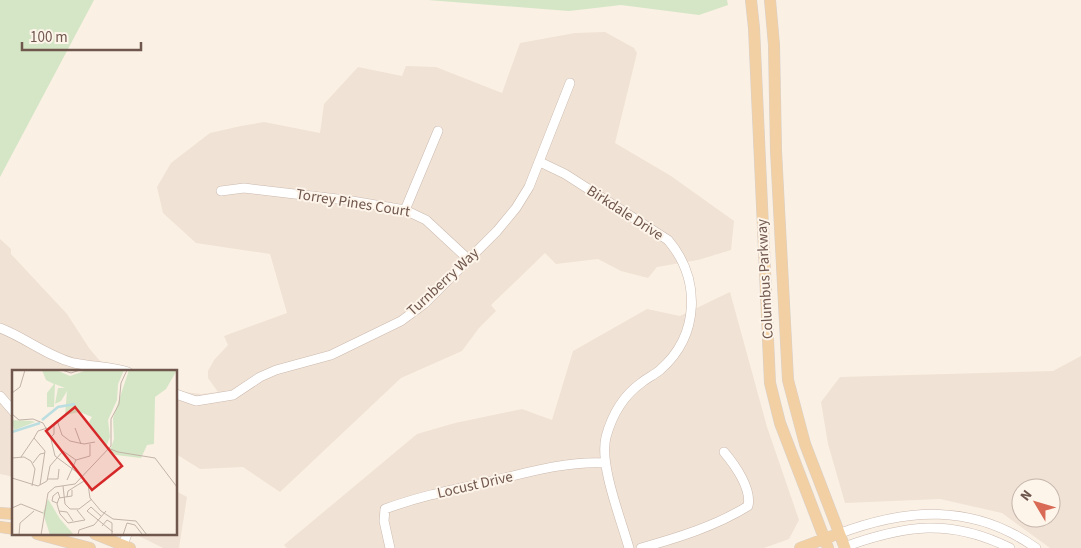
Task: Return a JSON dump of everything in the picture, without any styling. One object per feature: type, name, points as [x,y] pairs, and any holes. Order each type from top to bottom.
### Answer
[{"type":"main road","name":"Columbus Parkway","points":[[751,0],[754,28],[770,383],[780,422],[827,543]]},
{"type":"main road","name":"Columbus Parkway","points":[[770,0],[774,45],[776,151],[788,380],[804,444],[843,548]]},
{"type":"main road","points":[[800,548],[827,543],[838,534]]},
{"type":"main road","points":[[45,536],[90,548]]},
{"type":"main road","points":[[101,536],[126,544]]},
{"type":"street","name":"Turnberry Way","points":[[178,395],[196,401],[233,395],[260,377],[276,370],[331,355],[401,322],[424,304],[497,231],[516,208],[540,162],[570,83]]},
{"type":"street","points":[[405,210],[438,131]]},
{"type":"street","name":"Birkdale Drive","points":[[540,162],[565,174],[668,240],[677,251],[690,279],[691,316],[685,334],[660,370],[632,390],[618,407],[606,439],[605,463],[629,548]]},
{"type":"street","name":"Torrey Pines Court","points":[[221,191],[244,188],[346,200],[405,210],[426,220],[468,259]]},
{"type":"street","points":[[0,328],[51,355],[75,363],[116,370]]},
{"type":"street","points":[[1,398],[12,410]]},
{"type":"street","points":[[641,548],[670,540],[737,513],[748,506],[749,501],[739,473],[724,452]]},
{"type":"street","name":"Locust Drive","points":[[390,548],[384,521],[385,509],[432,494],[554,467],[586,462],[605,463]]},
{"type":"street","points":[[838,534],[886,518],[912,514],[950,514],[1002,528],[1036,548]]},
{"type":"street","points":[[843,548],[884,533],[911,528],[937,528],[983,536],[1010,548]]},
{"type":"shaded area","points":[[605,32],[634,48],[637,53],[615,143],[671,176],[734,221],[731,250],[698,260],[657,267],[648,278],[621,271],[598,259],[556,264],[545,253],[491,305],[496,311],[479,328],[462,351],[401,378],[280,492],[243,467],[200,469],[178,455],[178,391],[201,394],[218,392],[208,378],[208,371],[214,360],[228,345],[224,336],[287,313],[270,254],[196,243],[163,213],[157,187],[171,163],[210,133],[241,126],[264,122],[320,133],[324,104],[358,67],[402,76],[406,66],[436,67],[502,93],[520,43],[575,33]]},
{"type":"shaded area","points":[[0,239],[11,249],[11,254],[67,314],[89,348],[100,361],[134,370],[12,370],[12,477],[0,474]]},
{"type":"shaded area","points":[[730,292],[767,427],[799,520],[789,539],[764,548],[287,548],[284,545],[417,434],[455,423],[522,409],[552,420],[573,351],[647,309],[680,316]]},
{"type":"shaded area","points":[[1081,356],[1081,548],[1050,548],[1023,528],[1061,528],[1061,478],[1011,478],[1011,520],[1002,513],[940,499],[845,503],[828,444],[821,402],[840,377],[1053,371]]},
{"type":"shaded area","points":[[178,492],[187,497],[179,548],[163,548],[139,536],[178,536]]},
{"type":"green space","points":[[0,0],[94,0],[0,177]]},
{"type":"green space","points":[[428,0],[727,0],[728,5],[699,15],[621,5],[569,11]]}]
